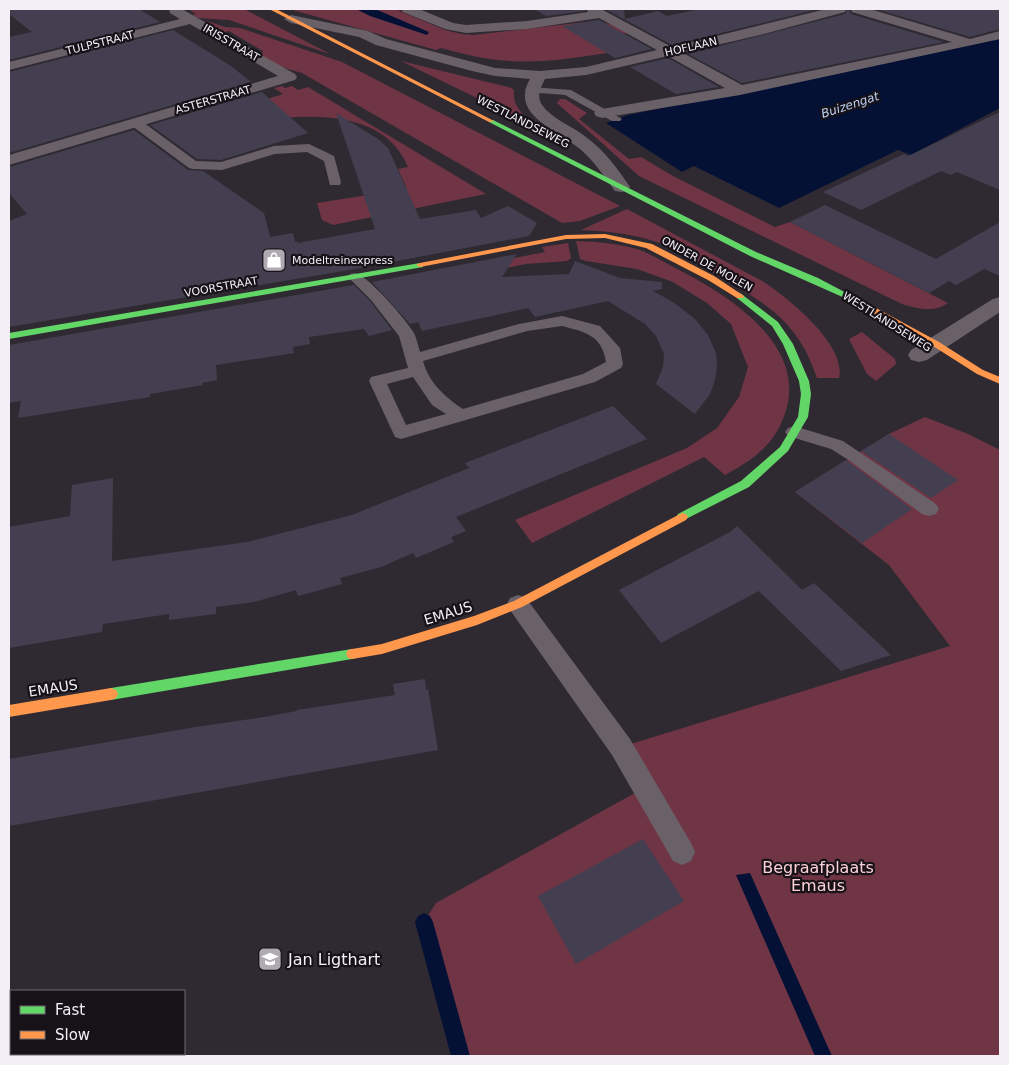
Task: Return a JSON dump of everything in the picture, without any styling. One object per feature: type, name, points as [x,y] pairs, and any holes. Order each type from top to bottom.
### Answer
[{"type":"street","name":"IRISSTRAAT","points":[[172,9],[290,77]]},
{"type":"street","name":"WESTLANDSEWEG","points":[[272,9],[764,259],[815,280],[923,353],[980,372],[1000,381]]},
{"type":"street","points":[[408,9],[450,26],[466,29],[527,25],[596,11],[740,90]]},
{"type":"street","name":"HOFLAAN","points":[[291,19],[363,34],[381,42],[472,67],[495,72],[540,75],[586,71],[778,26],[840,9]]},
{"type":"street","points":[[857,9],[970,43]]},
{"type":"street","name":"TULPSTRAAT","points":[[9,66],[191,20]]},
{"type":"street","name":"HOFLAAN","points":[[321,34],[354,40],[381,42]]},
{"type":"street","points":[[609,116],[970,43],[1000,34]]},
{"type":"street","points":[[540,75],[531,90],[533,102],[553,122],[582,141],[605,164],[621,187]]},
{"type":"street","name":"ASTERSTRAAT","points":[[9,160],[290,77]]},
{"type":"street","points":[[547,148],[560,142],[553,122]]},
{"type":"street","name":"ONDER DE MOLEN","points":[[556,240],[593,235],[633,242],[649,246],[711,278],[747,300],[775,324],[788,344],[804,381]]},
{"type":"street","name":"VOORSTRAAT","points":[[9,336],[355,277],[556,240]]},
{"type":"street","name":"WESTLANDSEWEG","points":[[764,259],[821,296]]},
{"type":"street","points":[[923,353],[1000,302]]},
{"type":"street","name":"EMAUS","points":[[9,711],[382,649],[477,620],[518,604],[745,484],[784,449],[803,417],[806,394],[804,381]]},
{"type":"lane","points":[[531,90],[567,92],[609,116]]},
{"type":"lane","points":[[136,123],[192,165],[222,166],[274,150],[309,148],[330,159],[335,182]]},
{"type":"lane","points":[[355,277],[376,297],[407,335],[415,365],[438,401],[461,416]]},
{"type":"lane","points":[[562,321],[594,329],[612,348],[616,364],[589,378],[401,433],[377,382],[415,365],[525,327],[562,321]]},
{"type":"lane","points":[[794,432],[836,445],[854,455],[929,509]]},
{"type":"lane","points":[[518,604],[621,746],[682,852]]},
{"type":"green space","points":[[188,9],[244,9],[330,54],[229,20],[198,18],[192,15],[196,14]]},
{"type":"green space","points":[[289,9],[395,9],[445,30],[474,35],[595,21],[609,24],[628,33],[622,34],[607,53],[549,60],[505,61],[441,48],[436,50]]},
{"type":"green space","points":[[207,21],[225,27],[240,28],[342,62],[620,206],[580,221],[562,223],[302,73],[278,66],[260,56],[263,51],[229,31],[222,33],[204,22]]},
{"type":"green space","points":[[401,61],[512,88],[517,106],[534,126]]},
{"type":"green space","points":[[282,86],[285,88],[292,86],[298,90],[308,87],[486,194],[333,225],[322,220],[317,203],[407,189],[398,169],[408,167],[397,148],[383,135],[365,126],[346,120],[326,117],[305,117],[198,121],[283,94],[274,88]]},
{"type":"green space","points":[[560,99],[565,99],[587,113],[579,119],[629,159],[641,157],[673,176],[775,227],[790,222],[948,303],[932,309],[920,309],[902,304],[639,176],[557,103]]},
{"type":"green space","points":[[627,209],[764,282],[801,311],[814,324],[834,351],[839,365],[839,378],[817,378],[809,357],[799,340],[788,325],[775,313],[761,302],[680,252],[660,243],[631,235],[581,230]]},
{"type":"green space","points":[[576,241],[619,245],[645,252],[700,281],[740,308],[758,324],[773,342],[784,362],[789,384],[787,407],[783,420],[764,448],[756,456],[725,475],[704,457],[532,543],[515,520],[687,448],[717,428],[739,397],[748,367],[731,324],[707,303],[673,282],[637,269],[580,259]]},
{"type":"green space","points":[[568,243],[571,258],[567,261],[526,264],[395,290],[391,282],[545,252],[542,247]]},
{"type":"green space","points":[[862,332],[895,359],[896,364],[876,381],[867,374],[849,339]]},
{"type":"green space","name":"Begraafplaats Emaus","points":[[925,417],[968,434],[1000,450],[1000,1056],[461,1056],[424,922],[436,903],[644,788],[621,747],[950,646],[889,565],[795,492],[889,434]]},
{"type":"water","points":[[356,9],[375,9],[429,32],[427,35],[370,16]]},
{"type":"water","name":"Buizengat","points":[[1000,39],[1000,108],[911,155],[898,150],[779,208],[694,166],[682,172],[606,123],[628,115]]},
{"type":"water","points":[[750,873],[832,1056],[815,1056],[736,875]]},
{"type":"building","points":[[9,9],[139,9],[160,22],[9,60],[9,37],[32,32],[9,14]]},
{"type":"building","points":[[534,9],[584,9],[585,11],[546,16]]},
{"type":"building","points":[[605,9],[624,9],[625,19],[658,11],[667,16],[700,9],[819,9],[672,45]]},
{"type":"building","points":[[848,9],[851,14],[944,42],[742,83],[688,54],[845,14]]},
{"type":"building","points":[[876,9],[1000,9],[1000,29],[970,37]]},
{"type":"building","points":[[599,20],[652,49],[615,58],[562,26]]},
{"type":"building","points":[[173,30],[231,66],[251,82],[9,153],[9,72]]},
{"type":"building","points":[[668,58],[719,87],[676,94],[630,67]]},
{"type":"building","points":[[262,92],[308,133],[221,160],[197,159],[150,125]]},
{"type":"building","points":[[1000,112],[1000,190],[957,172],[951,175],[941,171],[861,210],[823,192],[904,154],[908,156]]},
{"type":"building","points":[[336,113],[378,139],[388,148],[420,219],[476,210],[481,218],[508,206],[537,223],[529,236],[355,269],[9,327],[9,221],[27,214],[9,193],[9,167],[134,130],[188,170],[203,171],[264,213],[270,237],[293,233],[295,242],[297,241],[298,243],[375,229]]},
{"type":"building","points":[[825,205],[936,259],[1000,222],[1000,276],[984,269],[956,285],[949,281],[929,293],[790,222]]},
{"type":"building","points":[[517,254],[502,277],[569,274],[575,261],[620,278],[662,282],[662,289],[653,291],[673,302],[695,319],[708,335],[716,353],[717,367],[715,380],[710,394],[695,414],[656,384],[663,367],[664,354],[656,336],[645,324],[608,301],[535,317],[528,308],[422,331],[418,322],[410,324],[372,282]]},
{"type":"building","points":[[354,285],[370,301],[392,330],[369,336],[364,329],[309,337],[310,344],[293,347],[294,353],[216,365],[217,380],[202,383],[203,385],[150,394],[150,397],[18,418],[21,401],[9,403],[9,345]]},
{"type":"building","points":[[613,406],[647,439],[456,517],[466,531],[451,537],[454,542],[416,558],[413,553],[381,567],[340,578],[342,584],[298,596],[296,590],[254,602],[216,607],[216,614],[169,620],[169,614],[103,624],[102,632],[9,648],[9,527],[70,516],[72,485],[113,478],[112,561],[247,542],[352,515],[469,468],[465,463]]},
{"type":"building","points":[[889,434],[958,480],[931,498],[861,451]]},
{"type":"building","points":[[846,460],[912,509],[862,543],[795,492]]},
{"type":"building","points":[[737,526],[802,590],[814,583],[891,655],[841,671],[759,591],[661,643],[619,590],[730,532]]},
{"type":"building","points":[[425,679],[438,750],[9,826],[9,759],[395,695],[393,684]]},
{"type":"building","points":[[643,839],[684,901],[576,964],[538,896]]},
{"type":"waterway","points":[[424,922],[461,1056]]},
{"type":"traffic: fast","points":[[491,121],[753,254],[850,297]]},
{"type":"traffic: fast","points":[[9,336],[420,265]]},
{"type":"traffic: fast","points":[[682,517],[745,484],[784,449],[803,417],[806,394],[804,381],[788,344],[775,324],[740,296]]},
{"type":"traffic: fast","points":[[111,694],[352,654]]},
{"type":"traffic: slow","points":[[272,9],[491,121]]},
{"type":"traffic: slow","points":[[420,265],[566,237],[605,236],[649,246],[711,278],[740,296]]},
{"type":"traffic: slow","points":[[850,297],[936,344],[980,372],[1000,381]]},
{"type":"traffic: slow","points":[[352,654],[382,649],[477,620],[518,604],[682,517]]},
{"type":"traffic: slow","points":[[9,711],[111,694]]},
{"type":"place","name":"Modeltreinexpress","points":[[274,260]]},
{"type":"place","name":"Jan Ligthart","points":[[270,959]]}]
